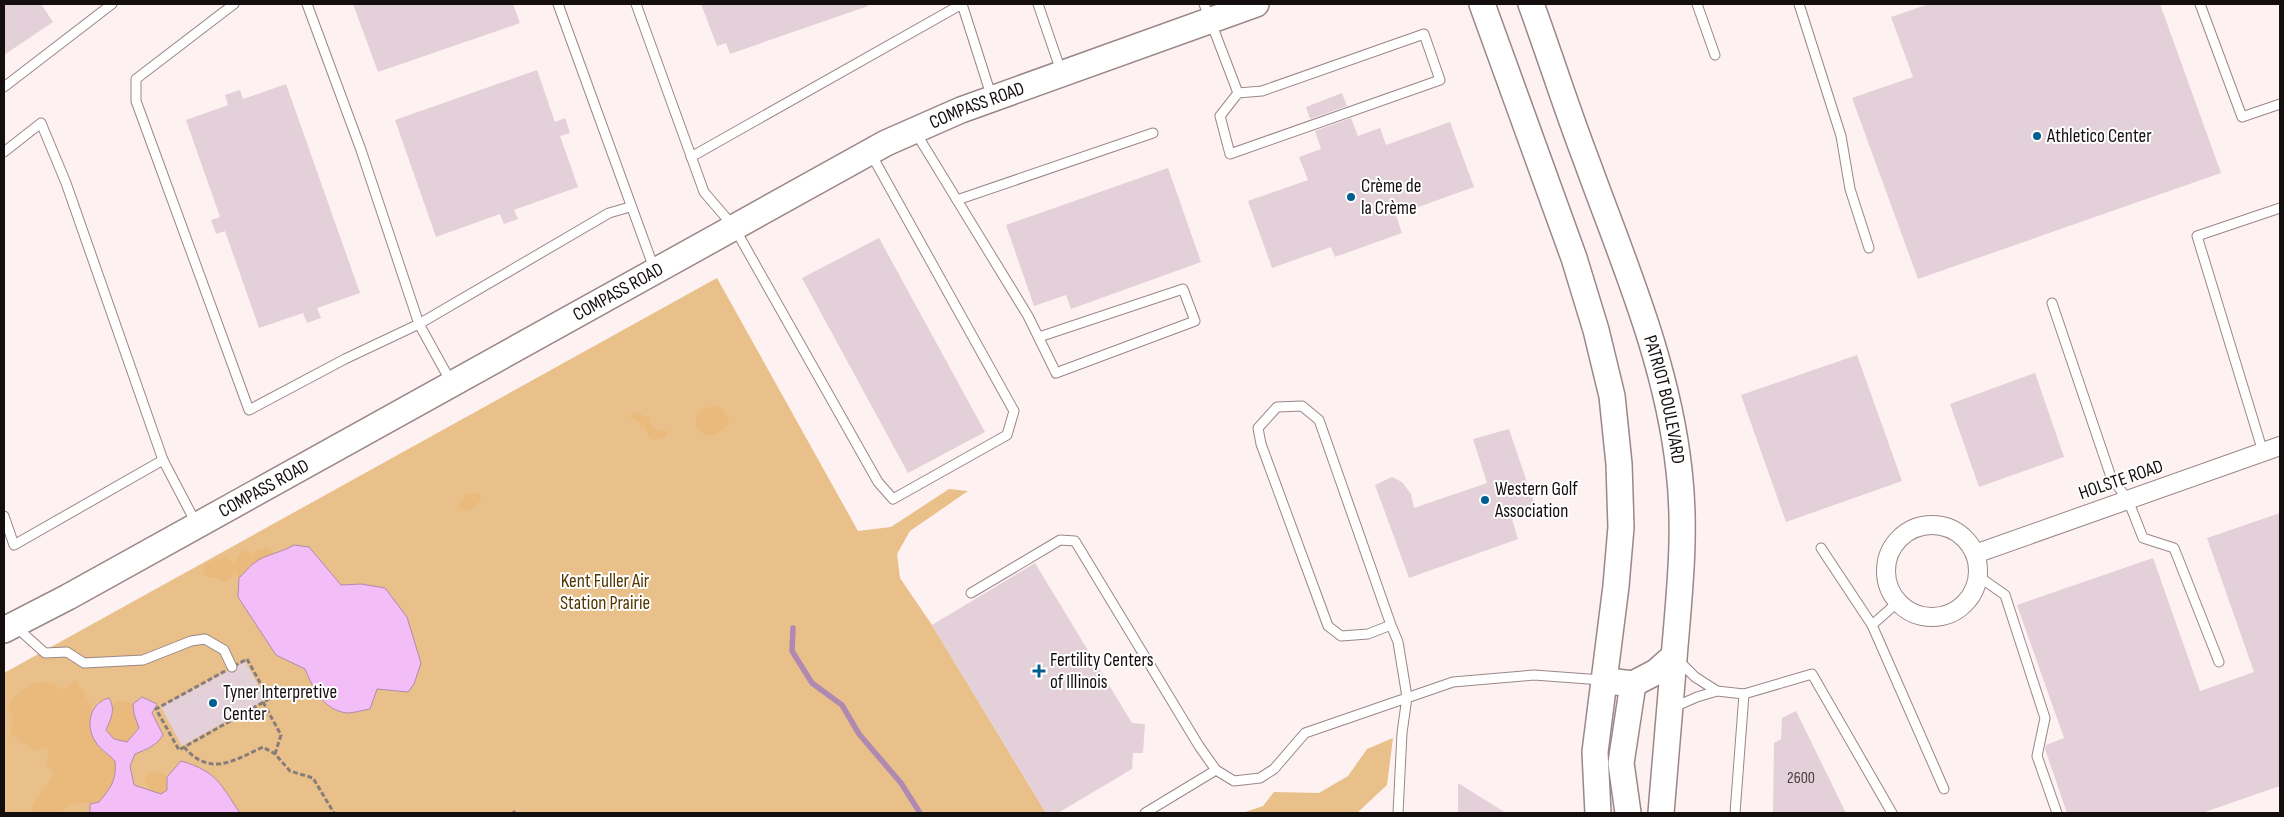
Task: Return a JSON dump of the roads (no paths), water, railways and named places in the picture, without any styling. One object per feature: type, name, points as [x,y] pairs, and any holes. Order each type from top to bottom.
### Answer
[{"type":"main road","name":"COMPASS ROAD","points":[[9,627],[914,129],[1062,74],[1207,12],[1256,4]]},
{"type":"main road","points":[[1482,4],[1574,258],[1596,330],[1612,396],[1619,464],[1621,527],[1616,586],[1595,752],[1598,813]]},
{"type":"main road","name":"PATRIOT BOULEVARD","points":[[1531,4],[1633,285],[1658,359],[1671,414],[1680,472],[1682,528],[1680,583],[1661,813]]},
{"type":"main road","points":[[1605,680],[1632,684],[1656,672],[1674,656]]},
{"type":"main road","points":[[1628,813],[1621,763],[1632,684]]},
{"type":"street","name":"HOLSTE ROAD","points":[[1975,554],[2280,446]]},
{"type":"street","points":[[1928,524],[1943,526],[1962,536],[1975,554],[1978,576],[1974,591],[1965,603],[1953,612],[1939,616],[1916,614],[1898,602],[1889,589],[1886,561],[1892,547],[1902,536],[1914,528],[1928,524]]},
{"type":"lane","points":[[4,86],[112,4]]},
{"type":"lane","points":[[234,4],[136,79],[136,101],[249,410],[345,359],[419,324],[609,213],[630,207]]},
{"type":"lane","points":[[307,4],[361,150],[419,324],[452,384]]},
{"type":"lane","points":[[555,4],[655,271]]},
{"type":"lane","points":[[636,4],[704,192],[734,227],[878,482],[893,499],[1007,434],[1014,411],[870,152]]},
{"type":"lane","points":[[691,157],[962,4],[992,99]]},
{"type":"lane","points":[[1038,4],[1062,74]]},
{"type":"lane","points":[[1697,4],[1715,55]]},
{"type":"lane","points":[[1799,4],[1841,136],[1850,188],[1869,248]]},
{"type":"lane","points":[[2200,4],[2242,117],[2280,104]]},
{"type":"lane","points":[[1207,12],[1238,93]]},
{"type":"lane","points":[[1424,34],[1440,80],[1230,154],[1220,116],[1238,93],[1262,91],[1424,34]]},
{"type":"lane","points":[[4,152],[41,123],[66,182],[163,460],[197,525]]},
{"type":"lane","points":[[914,129],[1028,316],[1039,338],[1056,372],[1195,321],[1182,289],[1039,338]]},
{"type":"lane","points":[[957,200],[1153,132]]},
{"type":"lane","points":[[2262,452],[2197,236],[2280,208]]},
{"type":"lane","points":[[2052,303],[2111,477],[2128,500],[2143,538],[2174,548],[2220,662]]},
{"type":"lane","points":[[1392,625],[1368,634],[1342,636],[1328,626],[1261,444],[1258,428],[1278,408],[1302,406],[1319,420],[1392,625],[1398,642],[1407,697],[1395,812]]},
{"type":"lane","points":[[4,516],[14,545],[163,460]]},
{"type":"lane","points":[[971,593],[1060,540],[1075,541],[1199,746],[1216,770],[1234,781],[1260,778],[1274,769],[1305,733],[1453,682],[1525,675],[1605,680]]},
{"type":"lane","points":[[1821,548],[1872,625],[1944,789]]},
{"type":"lane","points":[[1978,576],[2005,595],[2045,718],[2037,756],[2057,813]]},
{"type":"lane","points":[[1872,625],[1898,602]]},
{"type":"lane","points":[[9,627],[45,653],[67,652],[84,663],[143,660],[191,641],[205,639],[224,650],[232,667]]},
{"type":"lane","points":[[1674,656],[1695,677],[1717,691]]},
{"type":"lane","points":[[1670,709],[1697,697],[1717,691],[1744,694],[1812,674],[1892,813]]},
{"type":"lane","points":[[1735,813],[1744,694]]},
{"type":"lane","points":[[1145,813],[1216,770]]},
{"type":"waterway","points":[[793,628],[792,651],[812,683],[842,705],[859,734],[901,783],[920,813]]},
{"type":"place","name":"Athletico Center","points":[[2037,136]]},
{"type":"place","name":"Crème de la Crème","points":[[1351,197]]},
{"type":"place","name":"Western Golf Association","points":[[1485,500]]},
{"type":"place","name":"Fertility Centers of Illinois","points":[[1039,671]]},
{"type":"place","name":"Tyner Interpretive Center","points":[[213,703]]},
{"type":"park label","name":"Kent Fuller Air Station Prairie","points":[[605,592]]}]
